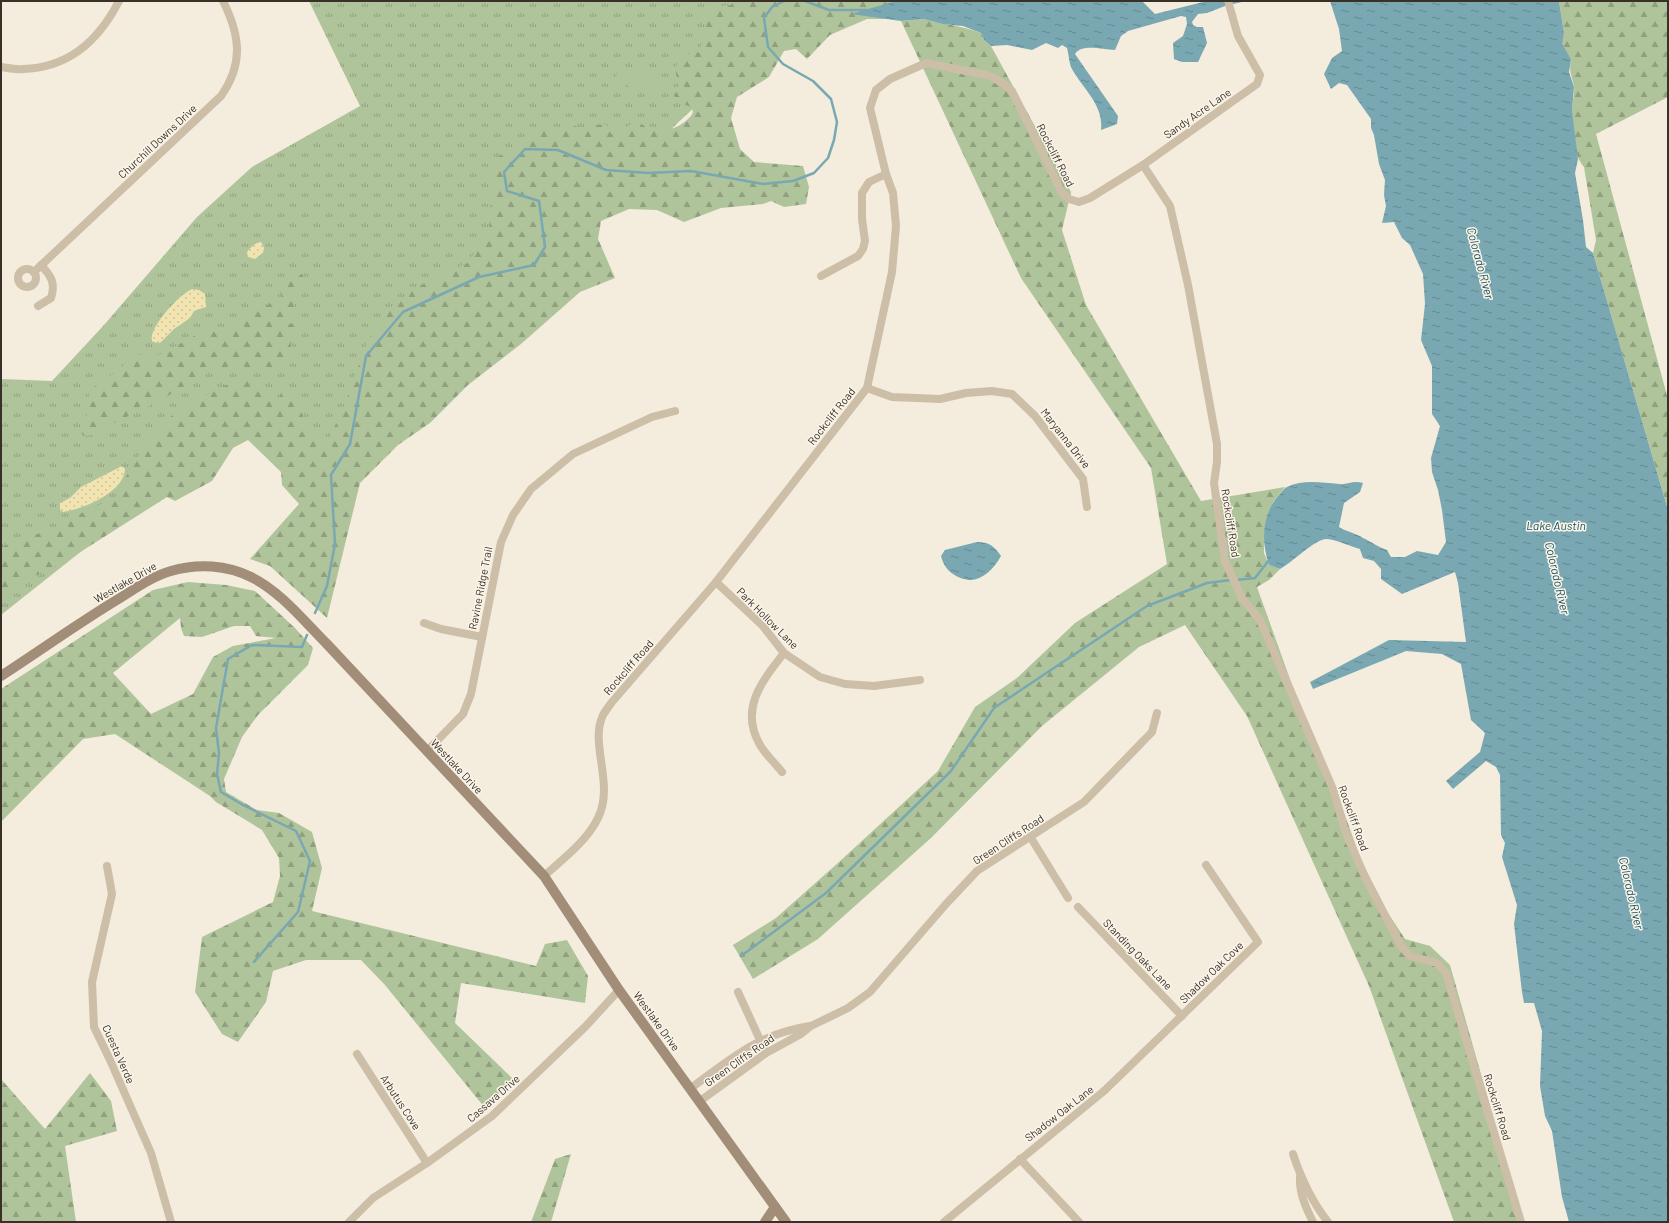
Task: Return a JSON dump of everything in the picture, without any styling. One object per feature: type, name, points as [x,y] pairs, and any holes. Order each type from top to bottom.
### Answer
[{"type":"street","points":[[1,68],[21,70],[38,68],[54,64],[76,53],[104,28],[119,1]]},
{"type":"street","name":"Churchill Downs Drive","points":[[34,272],[221,96],[227,88],[234,71],[238,52],[232,22],[223,1]]},
{"type":"street","name":"Sandy Acre Lane","points":[[1142,165],[1257,84],[1260,75],[1238,36],[1229,5]]},
{"type":"street","name":"Rockcliff Road","points":[[544,876],[571,852],[590,831],[599,817],[605,781],[598,740],[603,716],[612,702],[716,582],[867,388],[892,272],[896,226],[894,193],[886,174],[870,108],[876,90],[890,79],[926,63],[987,75],[1004,83],[1012,91],[1062,193],[1069,199],[1079,202],[1090,198],[1142,165],[1170,206],[1188,285],[1217,444],[1217,462],[1214,483],[1224,561],[1242,598],[1260,620],[1333,789],[1345,831],[1365,877],[1401,946],[1410,956],[1438,963],[1446,973],[1521,1222]]},
{"type":"street","points":[[820,276],[858,256],[864,249],[865,241],[862,219],[862,194],[869,182],[886,174]]},
{"type":"street","points":[[38,306],[51,298],[54,290],[53,279],[41,265]]},
{"type":"street","name":"Maryanna Drive","points":[[867,388],[892,397],[940,399],[966,393],[992,391],[1012,394],[1035,416],[1083,479],[1087,507]]},
{"type":"street","name":"Ravine Ridge Trail","points":[[427,751],[463,714],[471,694],[501,542],[513,516],[531,489],[573,454],[652,417],[675,411]]},
{"type":"street","name":"Westlake Drive","points":[[1,676],[103,608],[147,582],[170,571],[191,566],[218,566],[251,576],[264,584],[290,606],[544,876],[619,990],[786,1222]]},
{"type":"street","name":"Park Hollow Lane","points":[[716,582],[762,625],[784,653],[820,677],[845,684],[874,686],[920,680]]},
{"type":"street","points":[[424,623],[441,629],[482,636]]},
{"type":"street","points":[[782,772],[760,745],[752,721],[753,699],[764,679],[784,653]]},
{"type":"street","name":"Green Cliffs Road","points":[[700,1101],[766,1053],[801,1034],[811,1026],[848,1008],[870,992],[972,876],[991,861],[1031,838],[1084,802],[1152,732],[1157,713]]},
{"type":"street","points":[[1031,838],[1068,898]]},
{"type":"street","name":"Shadow Oak Cove","points":[[1182,1016],[1258,942],[1206,865]]},
{"type":"street","name":"Cuesta Verde","points":[[107,866],[112,894],[92,982],[94,1027],[110,1060],[150,1153],[171,1222]]},
{"type":"street","name":"Standing Oaks Lane","points":[[1078,907],[1182,1016]]},
{"type":"street","name":"Cassava Drive","points":[[349,1222],[373,1198],[427,1163],[492,1116],[586,1026],[619,990]]},
{"type":"street","points":[[738,992],[766,1053]]},
{"type":"street","name":"Shadow Oak Lane","points":[[944,1222],[1104,1092],[1182,1016]]},
{"type":"street","name":"Green Cliffs Road","points":[[691,1088],[743,1050],[790,1029],[811,1026]]},
{"type":"street","name":"Arbutus Cove","points":[[357,1054],[427,1163]]},
{"type":"street","points":[[1293,1154],[1300,1177],[1319,1211],[1328,1222]]},
{"type":"street","points":[[1020,1159],[1079,1222]]},
{"type":"street","points":[[1300,1177],[1300,1186],[1307,1210],[1313,1222]]},
{"type":"street","points":[[765,1222],[775,1207]]},
{"type":"green space","points":[[309,1],[808,1],[328,450],[248,419],[1,615],[1,379],[52,381],[104,325],[197,217],[252,167],[360,106]]},
{"type":"green space","points":[[734,1],[925,1],[896,19],[867,19],[830,35],[807,59],[796,49],[784,51],[769,77],[737,97],[731,118],[740,149],[754,162],[803,166],[809,187],[806,204],[784,207],[771,201],[763,204],[721,208],[684,222],[657,210],[629,209],[601,221],[598,239],[615,278],[580,292],[521,344],[468,385],[430,423],[398,445],[360,483],[327,618],[270,566],[250,559],[299,504],[282,485],[281,472],[248,440],[233,448],[212,481],[175,501],[167,497],[63,563],[1,591],[1,547],[54,528],[66,520],[113,499],[119,493],[122,483],[147,443],[170,417],[192,402],[236,380],[246,380],[266,390],[268,395],[279,397],[285,390],[288,392],[303,415],[303,421],[314,431],[318,439],[328,441],[346,401],[366,345],[371,335],[376,330],[381,329],[384,323],[383,317],[388,310],[420,286],[442,274],[470,262],[478,244],[489,229],[494,161],[499,156],[512,152],[531,134],[540,129],[553,130],[573,125],[581,128],[592,125],[607,124],[609,131],[613,135],[627,126],[636,123],[644,125],[648,129],[670,129],[680,125],[690,117],[693,112],[691,107],[676,101],[674,95],[677,92],[679,85],[675,68],[683,55],[700,52],[708,8],[731,5]]},
{"type":"green space","points":[[1559,1],[1668,1],[1668,97],[1596,134],[1668,399],[1668,510],[1593,253],[1596,240],[1584,167],[1575,148],[1572,125],[1574,86],[1570,70],[1571,59],[1561,44],[1564,33]]},
{"type":"green space","points":[[924,19],[981,33],[984,40],[991,46],[1071,192],[1062,230],[1086,305],[1201,501],[1285,487],[1273,502],[1264,546],[1264,553],[1269,565],[1280,569],[1269,580],[1257,587],[1296,696],[1332,779],[1361,860],[1388,913],[1405,939],[1430,946],[1450,965],[1523,1222],[1454,1222],[1369,986],[1247,716],[1185,625],[1139,647],[1042,726],[931,838],[818,939],[753,979],[733,945],[776,918],[938,771],[975,707],[1017,678],[1075,623],[1167,564],[1151,468],[1021,278],[901,21]]},
{"type":"green space","points":[[620,67],[635,73],[644,69],[656,73],[661,77],[660,84],[655,87],[643,89],[630,87],[616,76]]},
{"type":"green space","points":[[302,274],[303,279],[301,291],[287,321],[290,324],[294,322],[296,316],[300,321],[292,338],[288,357],[281,363],[272,367],[212,370],[159,401],[104,428],[98,434],[83,436],[82,433],[88,410],[89,393],[91,389],[120,369],[135,352],[145,358],[159,355],[211,327],[218,337],[223,336],[247,317],[282,297],[279,287]]},
{"type":"green space","points":[[188,582],[226,585],[255,591],[295,628],[313,648],[308,665],[258,715],[242,737],[224,779],[226,792],[257,810],[279,813],[312,832],[322,868],[312,911],[536,966],[545,944],[567,940],[588,976],[585,1003],[461,983],[455,1023],[513,1079],[485,1108],[385,985],[361,960],[306,960],[273,971],[266,1002],[238,1042],[222,1034],[195,992],[202,937],[273,902],[280,876],[279,858],[262,830],[216,802],[210,796],[115,734],[83,739],[1,822],[1,689],[153,590]],"holes":[[[180,618],[184,636],[202,637],[234,626],[250,626],[256,636],[276,638],[233,646],[213,657],[193,694],[151,714],[113,673]]]},
{"type":"green space","points":[[90,1073],[111,1101],[117,1131],[65,1146],[76,1222],[1,1222],[1,1079],[45,1129]]},
{"type":"green space","points":[[571,1154],[551,1222],[531,1222],[555,1159]]},
{"type":"sand","points":[[261,242],[264,248],[263,253],[255,259],[248,257],[248,250],[255,244]]},
{"type":"sand","points":[[193,289],[199,290],[205,294],[206,307],[194,311],[190,318],[174,329],[160,343],[153,342],[152,337],[154,329],[159,321],[173,304],[188,291]]},
{"type":"sand","points":[[122,466],[125,469],[123,477],[118,485],[102,498],[72,510],[63,512],[60,510],[60,503],[70,498],[81,487]]},
{"type":"water","points":[[896,1],[1142,1],[1155,14],[1207,1],[1246,1],[1225,6],[1207,13],[1198,14],[1192,22],[1193,25],[1197,27],[1203,27],[1207,43],[1198,62],[1182,62],[1174,59],[1173,43],[1183,36],[1187,24],[1186,17],[1181,16],[1128,31],[1121,36],[1115,50],[1088,48],[1078,51],[1075,54],[1118,116],[1117,124],[1101,130],[1101,121],[1096,105],[1072,69],[1067,48],[1062,45],[1058,48],[1046,43],[1032,50],[1007,45],[991,46],[984,40],[981,33],[963,26],[943,24],[924,19],[901,21],[851,14]]},
{"type":"water","name":"Lake Austin","points":[[1330,1],[1559,1],[1564,33],[1562,44],[1571,59],[1569,72],[1574,87],[1572,111],[1578,159],[1575,173],[1586,247],[1593,253],[1668,510],[1668,1222],[1569,1222],[1562,1197],[1552,1131],[1545,1116],[1540,1086],[1542,1031],[1534,1003],[1524,1003],[1522,992],[1514,924],[1517,905],[1502,857],[1505,843],[1501,835],[1500,775],[1496,767],[1486,761],[1453,789],[1446,781],[1480,752],[1485,733],[1471,720],[1461,664],[1442,654],[1406,651],[1313,689],[1310,682],[1389,640],[1466,642],[1458,583],[1455,572],[1402,594],[1381,579],[1381,569],[1374,561],[1363,558],[1360,549],[1335,541],[1327,539],[1317,542],[1280,569],[1269,565],[1266,556],[1264,529],[1273,503],[1284,489],[1306,482],[1342,484],[1356,482],[1363,483],[1360,492],[1344,503],[1339,527],[1387,550],[1391,557],[1405,557],[1417,551],[1438,555],[1446,542],[1438,490],[1432,472],[1431,458],[1440,426],[1432,414],[1432,366],[1421,340],[1425,304],[1423,274],[1410,245],[1402,238],[1394,222],[1382,223],[1386,206],[1384,195],[1385,180],[1379,164],[1374,135],[1371,128],[1371,119],[1347,85],[1339,83],[1331,89],[1324,74],[1332,58],[1342,51],[1339,29]]},
{"type":"water","points":[[977,542],[991,545],[1001,556],[992,569],[981,577],[968,580],[949,571],[941,556],[945,550]]},
{"type":"waterway","points":[[315,613],[327,586],[335,544],[331,475],[350,444],[366,356],[403,312],[479,277],[534,265],[545,247],[539,201],[507,191],[504,172],[525,149],[558,150],[606,170],[649,173],[691,171],[763,184],[793,181],[814,173],[828,158],[834,140],[837,122],[831,99],[813,81],[783,64],[768,47],[764,18],[772,7],[784,1]]},
{"type":"waterway","points":[[805,1],[829,10],[868,10]]},
{"type":"waterway","points":[[1236,580],[1255,578],[1269,560]]},
{"type":"waterway","points":[[741,956],[826,893],[951,771],[994,708],[1147,606],[1207,583],[1231,580]]},
{"type":"waterway","points":[[254,962],[298,912],[310,861],[296,831],[243,805],[221,792],[217,774],[219,753],[216,728],[228,659],[252,645],[302,647],[307,635]]},
{"type":"water label","name":"Colorado River","points":[[1481,263]]},
{"type":"water label","name":"Colorado River","points":[[1558,578]]},
{"type":"water label","name":"Colorado River","points":[[1632,893]]}]
